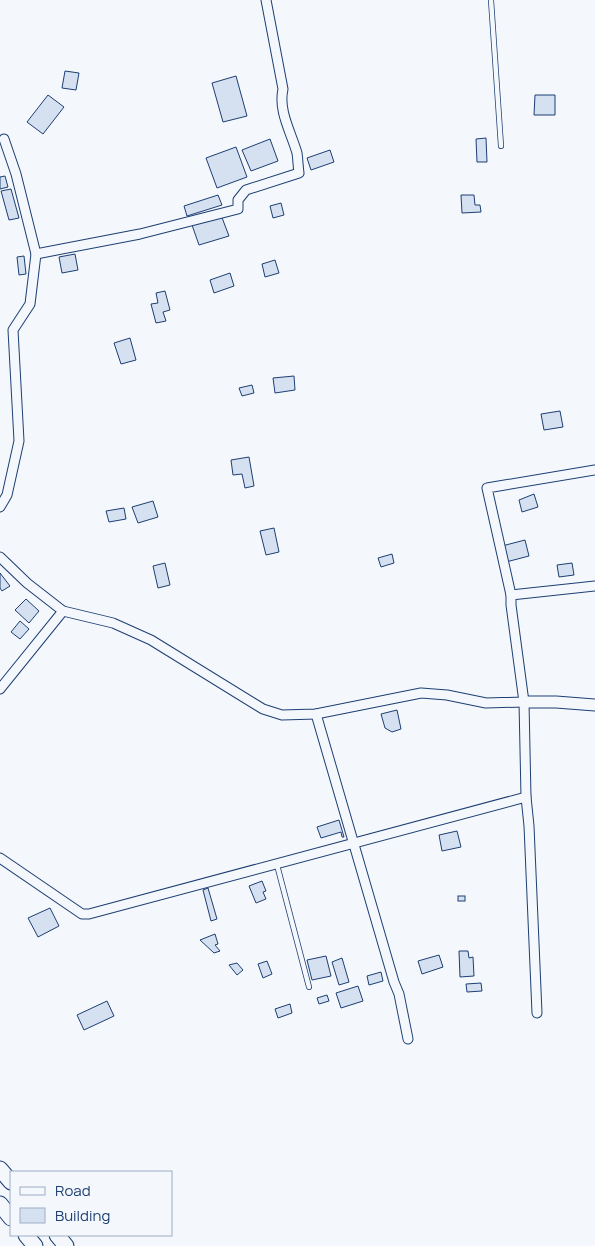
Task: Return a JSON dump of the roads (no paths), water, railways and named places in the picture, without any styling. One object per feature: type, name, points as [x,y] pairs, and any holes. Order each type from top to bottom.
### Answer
[{"type":"highway","points":[[0,1169],[10,1181]]},
{"type":"highway","points":[[0,1204],[10,1217]]},
{"type":"highway","points":[[27,1236],[35,1246]]},
{"type":"highway","points":[[58,1236],[66,1246]]},
{"type":"street","points":[[36,254],[140,234],[238,209],[238,200],[246,190],[299,173],[296,153],[280,99],[283,88],[266,0]]},
{"type":"street","points":[[0,507],[7,495],[19,442],[13,330],[30,304],[36,254],[16,174],[4,139]]},
{"type":"street","points":[[537,1013],[529,826],[526,797],[524,702],[511,595],[487,488],[595,470]]},
{"type":"street","points":[[0,557],[27,583],[63,611],[113,623],[151,640],[263,709],[282,714],[316,714],[421,693],[447,695],[486,703],[524,702],[595,705]]},
{"type":"street","points":[[511,595],[595,586]]},
{"type":"street","points":[[0,689],[63,611]]},
{"type":"street","points":[[316,714],[399,994],[408,1038]]},
{"type":"street","points":[[0,858],[82,914],[89,914],[526,797]]},
{"type":"lane","points":[[491,0],[501,146]]},
{"type":"lane","points":[[277,865],[309,987]]}]
